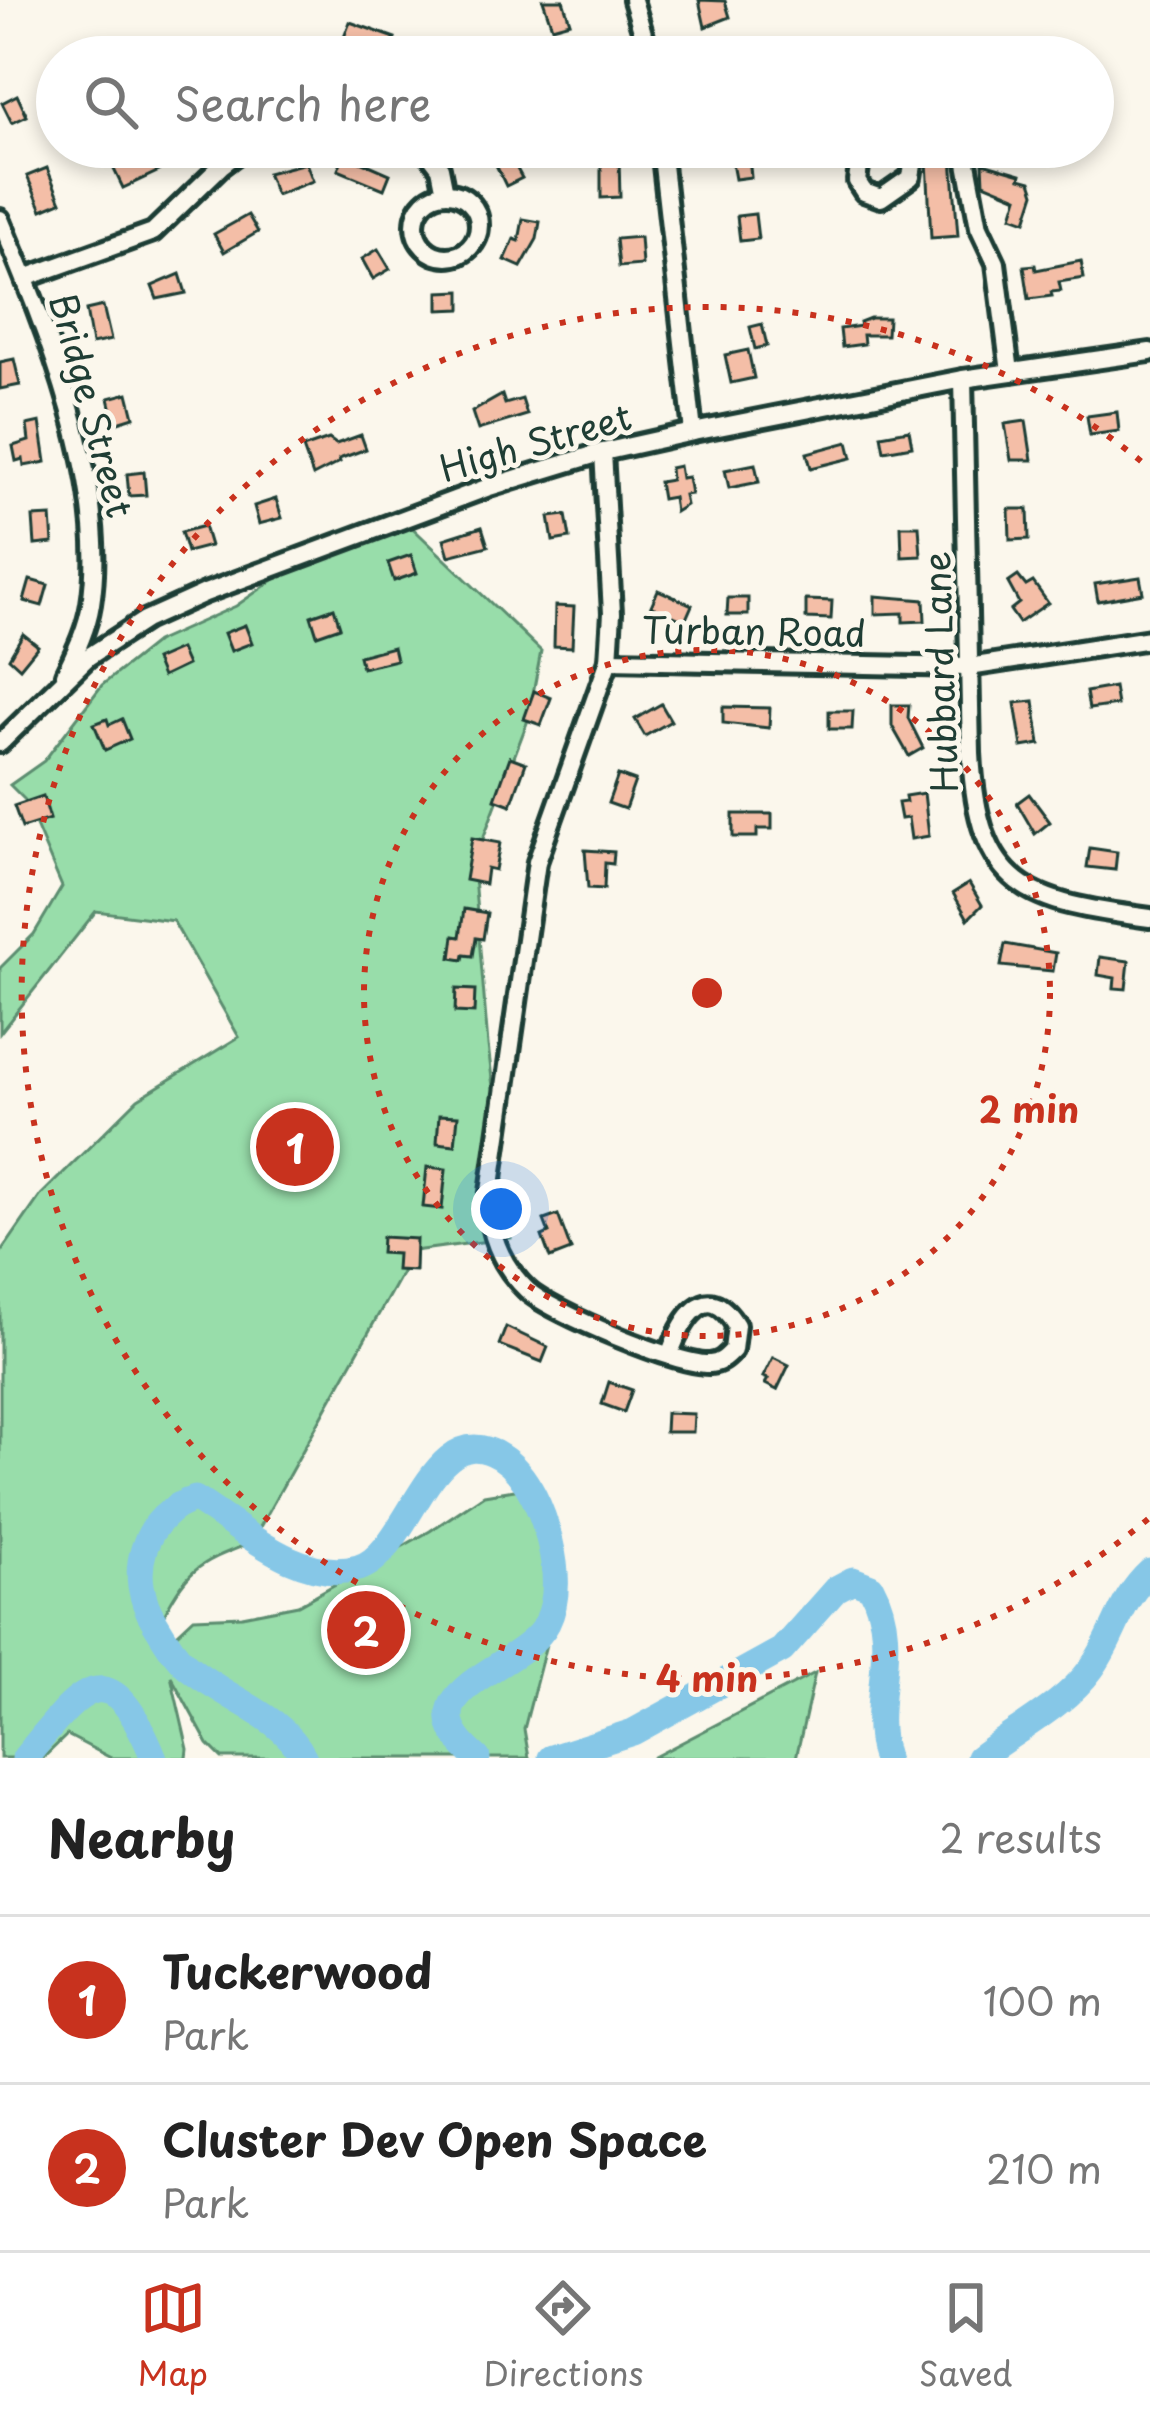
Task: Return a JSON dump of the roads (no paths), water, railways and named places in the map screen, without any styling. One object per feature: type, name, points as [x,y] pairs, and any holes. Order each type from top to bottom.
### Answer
[{"type":"street","points":[[633,0],[644,36]]},
{"type":"street","points":[[25,278],[153,232],[219,168]]},
{"type":"street","points":[[440,168],[445,193]]},
{"type":"street","points":[[663,168],[693,432]]},
{"type":"street","points":[[859,168],[857,182],[864,192],[881,198],[911,177],[912,168]]},
{"type":"street","points":[[968,168],[979,226],[996,262],[1010,372]]},
{"type":"street","name":"Bridge Street","points":[[0,219],[61,381],[94,523],[91,605],[62,680]]},
{"type":"street","name":"High Street","points":[[0,743],[62,680],[116,637],[185,601],[457,497],[603,452],[693,432],[963,379],[1150,352]]},
{"type":"street","name":"Hubbard Lane","points":[[963,379],[974,793],[986,840],[1000,865],[1023,886],[1052,901],[1150,918]]},
{"type":"street","points":[[603,452],[612,613],[609,660],[536,862],[488,1206],[498,1250],[512,1274],[533,1295],[588,1326],[670,1353]]},
{"type":"street","name":"Turban Road","points":[[609,660],[969,667],[1150,639]]},
{"type":"waterway","points":[[304,1758],[282,1730],[201,1677],[169,1645],[143,1596],[140,1568],[147,1540],[170,1511],[195,1499],[293,1561],[336,1571],[358,1568],[376,1557],[392,1538],[439,1469],[456,1453],[477,1448],[511,1464],[527,1484],[547,1531],[555,1583],[551,1614],[533,1640],[457,1698],[450,1715],[455,1734],[477,1758]]},
{"type":"waterway","points":[[979,1758],[1080,1682],[1099,1657],[1131,1594],[1150,1572]]},
{"type":"waterway","points":[[551,1758],[633,1732],[782,1650],[836,1589],[853,1580],[871,1587],[884,1630],[880,1715],[885,1758]]},
{"type":"waterway","points":[[25,1758],[63,1713],[94,1690],[108,1691],[123,1702],[154,1758]]},
{"type":"place","name":"Tuckerwood","points":[[295,1147]]},
{"type":"place","name":"Cluster Dev Open Space","points":[[366,1630]]}]
